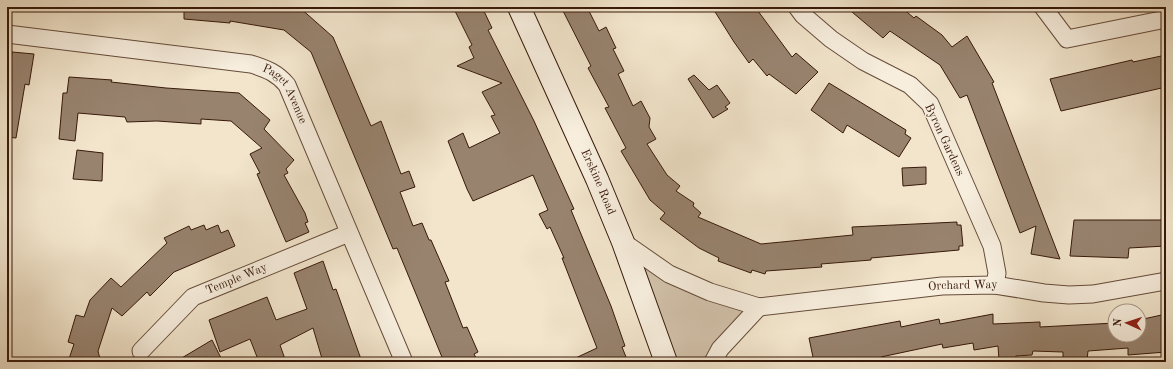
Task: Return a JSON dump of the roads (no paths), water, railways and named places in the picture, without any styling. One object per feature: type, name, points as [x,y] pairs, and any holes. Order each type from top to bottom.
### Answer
[{"type":"street","name":"Erskine Road","points":[[519,7],[597,179],[623,242],[666,362]]},
{"type":"street","name":"Byron Gardens","points":[[797,7],[803,15],[831,39],[862,61],[910,85],[930,104],[992,246],[997,273],[995,285]]},
{"type":"street","points":[[1044,7],[1066,39],[1166,19]]},
{"type":"street","name":"Paget Avenue","points":[[7,34],[251,64],[268,69],[279,76],[287,85],[404,362]]},
{"type":"street","name":"Temple Way","points":[[141,351],[193,297],[349,233]]},
{"type":"street","name":"Orchard Way","points":[[623,242],[669,274],[710,292],[759,307],[942,286],[995,285],[1044,293],[1069,295],[1093,294],[1166,281]]},
{"type":"street","points":[[713,362],[720,349],[759,307]]}]
